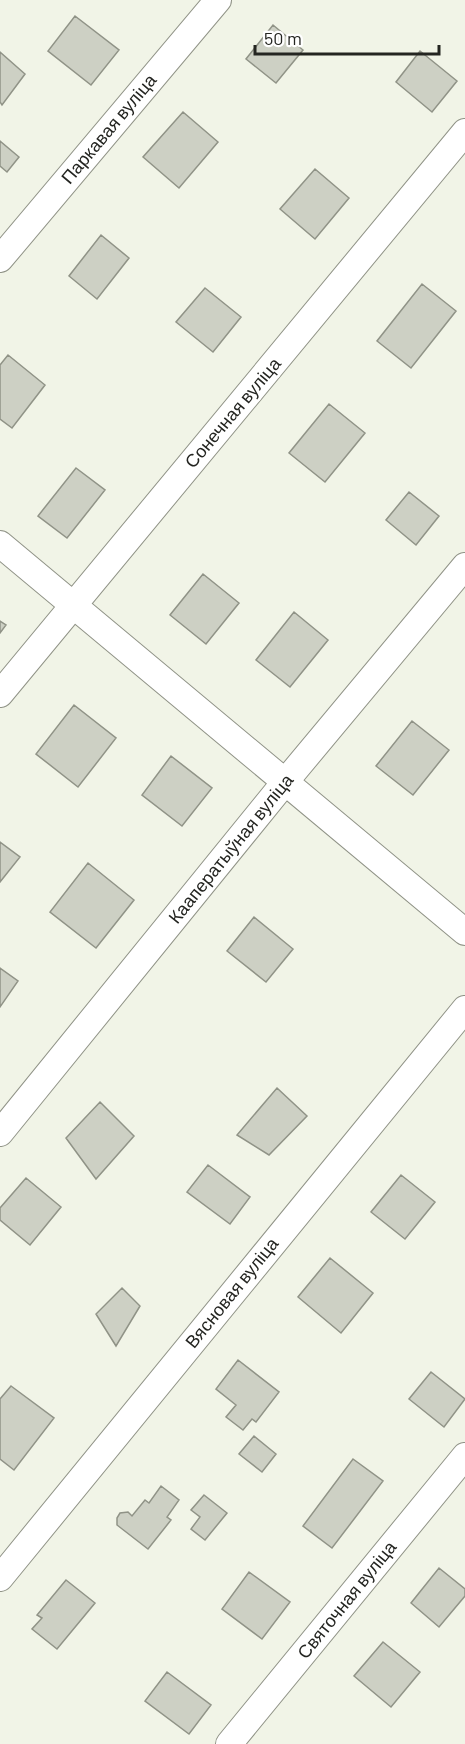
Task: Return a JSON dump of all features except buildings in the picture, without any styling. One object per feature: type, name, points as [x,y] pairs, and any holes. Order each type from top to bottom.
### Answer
[{"type":"street","name":"Паркавая вуліца","points":[[0,258],[218,0]]},
{"type":"street","name":"Сонечная вуліца","points":[[0,694],[465,132]]},
{"type":"street","points":[[0,544],[465,932]]},
{"type":"street","name":"Кааператыўная вуліца","points":[[0,1133],[285,782],[465,566]]},
{"type":"street","name":"Вясновая вуліца","points":[[0,1578],[465,1009]]},
{"type":"street","name":"Святочная вуліца","points":[[229,1744],[465,1456]]}]
